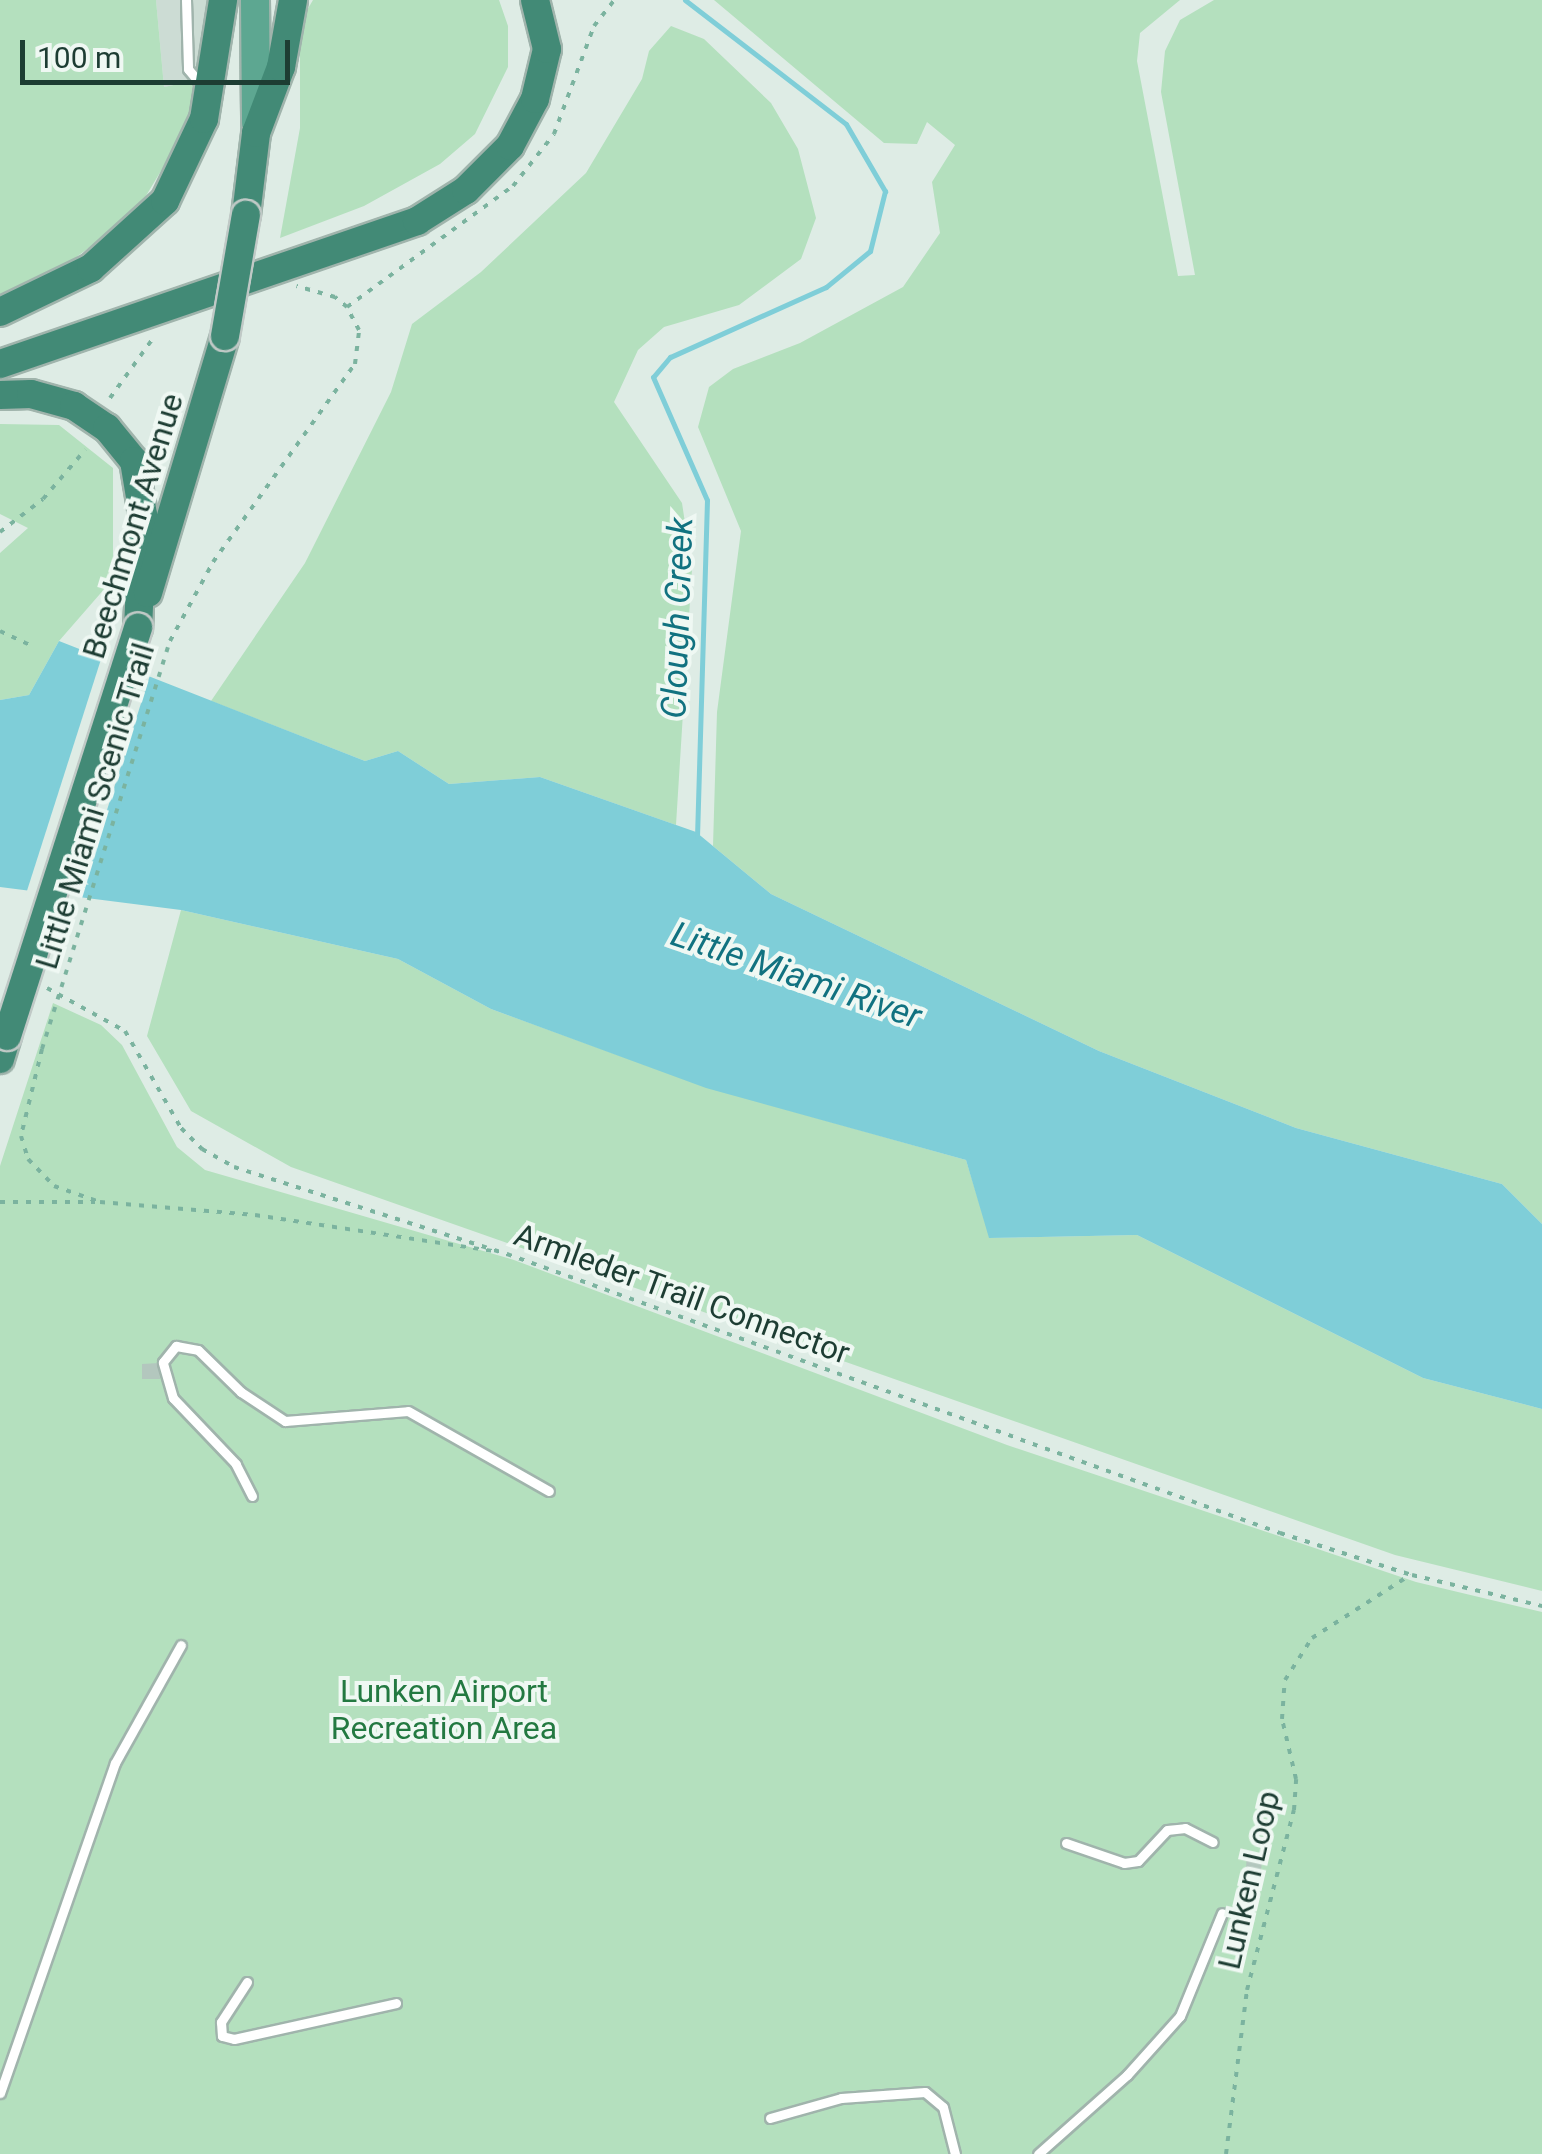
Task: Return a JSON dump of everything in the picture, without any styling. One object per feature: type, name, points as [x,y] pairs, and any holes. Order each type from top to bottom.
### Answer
[{"type":"highway","points":[[0,312],[75,278],[142,228],[179,177],[209,100],[223,0]]},
{"type":"highway","points":[[256,133],[280,67],[294,0]]},
{"type":"highway","points":[[0,345],[357,231],[454,178],[500,132],[522,84],[527,37],[518,0]]},
{"type":"highway","points":[[0,364],[417,221],[466,190],[510,146],[535,99],[547,49],[535,0]]},
{"type":"highway","name":"Beechmont Avenue","points":[[4,1048],[138,628],[225,336],[256,133]]},
{"type":"highway","points":[[0,395],[31,394],[74,406],[107,428],[134,462],[143,515],[138,628]]},
{"type":"main road","name":"Beechmont Avenue","points":[[254,0],[256,133]]},
{"type":"lane","points":[[186,0],[188,69],[209,100]]},
{"type":"lane","points":[[252,1496],[236,1464],[173,1398],[163,1362],[176,1346],[198,1350],[240,1392],[285,1421],[408,1411],[548,1491]]},
{"type":"lane","points":[[0,2093],[114,1763],[180,1645]]},
{"type":"lane","points":[[1066,1843],[1124,1863],[1138,1861],[1166,1830],[1185,1828],[1213,1842]]},
{"type":"lane","points":[[1038,2154],[1127,2075],[1180,2016],[1222,1913]]},
{"type":"lane","points":[[247,1982],[221,2022],[222,2036],[234,2039],[396,2003]]},
{"type":"lane","points":[[770,2118],[841,2098],[925,2092],[943,2107],[954,2154]]},
{"type":"path","name":"Little Miami Scenic Trail","points":[[290,286],[319,290],[347,307],[359,330],[355,364],[213,562],[170,640],[21,1117],[28,1159],[54,1186],[100,1202],[255,1215],[507,1254]]},
{"type":"path","points":[[110,398],[160,331]]},
{"type":"path","points":[[0,532],[64,479],[85,450]]},
{"type":"path","points":[[0,631],[30,645]]},
{"type":"path","name":"Armleder Trail Connector","points":[[36,984],[98,1011],[125,1032],[202,1150],[234,1166],[507,1254],[1009,1439],[1412,1575]]},
{"type":"path","points":[[0,1202],[100,1202]]},
{"type":"path","points":[[1412,1575],[1542,1606]]},
{"type":"path","name":"Lunken Loop","points":[[1226,2154],[1247,1990],[1294,1810],[1296,1779],[1282,1719],[1286,1680],[1312,1638],[1412,1575]]},
{"type":"shaded area","points":[[156,0],[212,0],[202,79],[164,87]]},
{"type":"green space","points":[[0,0],[156,0],[164,87],[202,79],[179,141],[135,214],[49,277],[0,298]]},
{"type":"green space","points":[[313,0],[499,0],[508,26],[508,67],[475,134],[440,164],[364,206],[280,238],[300,128],[300,22]]},
{"type":"green space","points":[[714,0],[1180,0],[1140,33],[1137,61],[1178,276],[1195,275],[1161,92],[1165,51],[1180,20],[1214,0],[1542,0],[1542,1224],[1502,1184],[1296,1128],[1099,1051],[771,894],[713,846],[717,712],[741,531],[698,427],[709,387],[733,369],[800,343],[903,287],[940,233],[932,182],[955,145],[927,122],[917,144],[884,143]]},
{"type":"green space","points":[[671,26],[704,39],[771,103],[798,149],[816,218],[801,259],[739,305],[664,327],[638,350],[614,402],[682,503],[692,569],[676,825],[540,777],[449,784],[398,751],[365,761],[211,701],[305,563],[391,392],[412,324],[481,272],[586,173],[642,79],[649,51]]},
{"type":"green space","points":[[0,424],[59,425],[113,468],[113,579],[59,641],[29,695],[0,700],[0,553],[28,528],[0,514]]},
{"type":"green space","points":[[181,910],[398,959],[491,1009],[706,1087],[966,1160],[990,1238],[1137,1235],[1423,1378],[1542,1409],[1542,1591],[1395,1555],[291,1167],[191,1111],[147,1036]]},
{"type":"green space","name":"Lunken Airport Recreation Area","points":[[53,1003],[101,1025],[122,1045],[177,1147],[205,1170],[514,1260],[1007,1445],[1416,1582],[1542,1612],[1542,2154],[0,2154],[0,1166]]},
{"type":"water","name":"Little Miami River","points":[[59,641],[365,761],[398,751],[449,784],[540,777],[696,832],[771,894],[1099,1051],[1296,1128],[1502,1184],[1542,1224],[1542,1409],[1423,1378],[1137,1235],[989,1238],[966,1160],[706,1088],[491,1009],[398,959],[181,910],[0,887],[0,700],[29,695]]},
{"type":"pier","points":[[103,653],[151,672],[77,904],[25,897]]},
{"type":"building","points":[[159,1363],[160,1379],[142,1379],[142,1364]]},
{"type":"building","points":[[1247,1852],[1263,1854],[1261,1870],[1246,1868]]},
{"type":"waterway","name":"Clough Creek","points":[[685,0],[846,124],[885,191],[870,251],[826,287],[670,357],[653,377],[707,500],[697,836]]}]
